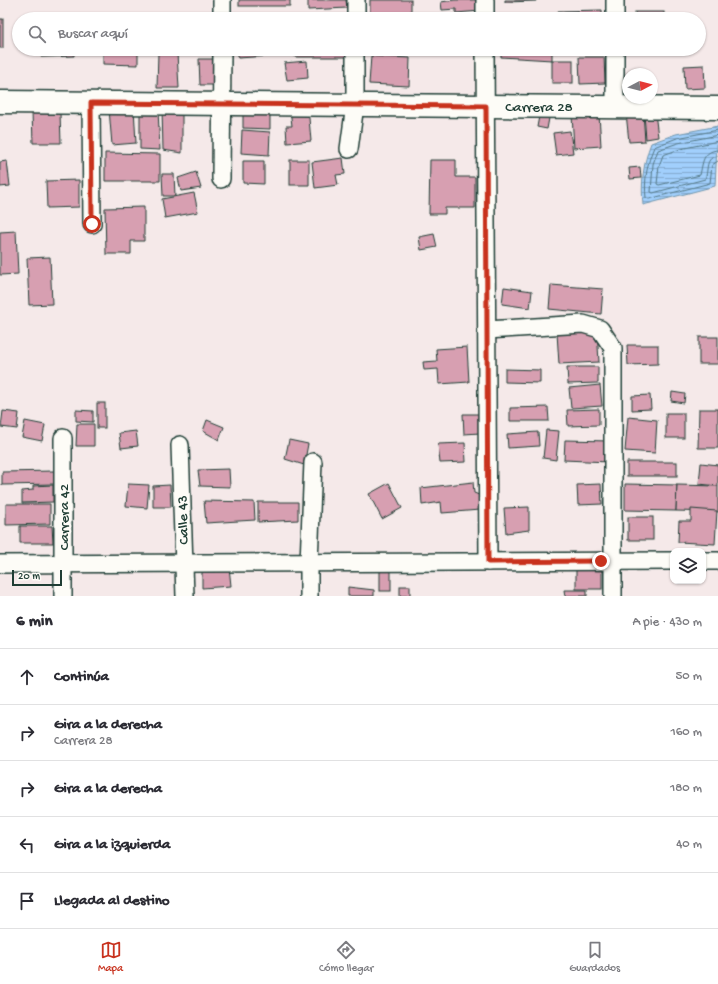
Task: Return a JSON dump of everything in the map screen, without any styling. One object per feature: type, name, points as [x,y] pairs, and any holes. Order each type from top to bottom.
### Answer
[{"type":"street","points":[[222,0],[222,12]]},
{"type":"street","points":[[356,0],[356,12]]},
{"type":"street","points":[[485,0],[485,12]]},
{"type":"street","points":[[615,0],[615,12]]},
{"type":"street","points":[[221,179],[222,56]]},
{"type":"street","points":[[350,149],[355,105],[355,56]]},
{"type":"street","points":[[485,56],[488,562]]},
{"type":"street","points":[[615,56],[615,107]]},
{"type":"street","name":"Carrera 28","points":[[0,102],[718,108]]},
{"type":"street","points":[[91,103],[92,224]]},
{"type":"street","points":[[487,330],[583,324],[600,329],[614,348],[613,596]]},
{"type":"street","name":"Carrera 42","points":[[63,438],[63,596]]},
{"type":"street","name":"Calle 43","points":[[180,445],[185,596]]},
{"type":"street","points":[[309,596],[313,462]]},
{"type":"street","points":[[706,561],[718,560]]},
{"type":"street","points":[[0,564],[670,561]]},
{"type":"water","points":[[718,126],[715,186],[643,205],[643,174],[651,143],[676,134]]},
{"type":"building","points":[[239,0],[290,0],[290,6],[239,6]]},
{"type":"building","points":[[308,0],[346,0],[347,8],[308,10]]},
{"type":"building","points":[[370,0],[411,0],[411,12],[370,12]]},
{"type":"building","points":[[455,0],[479,0],[480,11],[456,12],[456,9],[442,10],[441,2]]},
{"type":"building","points":[[505,0],[536,0],[536,1],[505,2]]},
{"type":"building","points":[[602,10],[602,12],[558,12]]},
{"type":"building","points":[[0,19],[3,19],[3,48],[0,48]]},
{"type":"building","points":[[41,56],[74,56],[41,57]]},
{"type":"building","points":[[103,56],[138,56],[138,65],[103,64]]},
{"type":"building","points":[[158,56],[177,56],[179,88],[157,88]]},
{"type":"building","points":[[238,56],[269,56],[238,58]]},
{"type":"building","points":[[347,56],[347,57],[295,57]]},
{"type":"building","points":[[371,56],[410,58],[409,86],[369,84]]},
{"type":"building","points":[[552,56],[552,60],[501,57]]},
{"type":"building","points":[[579,57],[604,57],[605,83],[580,84]]},
{"type":"building","points":[[199,59],[214,59],[215,85],[200,85]]},
{"type":"building","points":[[552,60],[573,60],[573,83],[552,83]]},
{"type":"building","points":[[307,61],[308,78],[287,80],[284,63]]},
{"type":"building","points":[[704,65],[705,88],[685,89],[684,66]]},
{"type":"building","points":[[308,107],[311,141],[287,143],[286,126],[292,126],[290,109]]},
{"type":"building","points":[[134,108],[136,143],[112,145],[109,109]]},
{"type":"building","points":[[162,108],[182,109],[182,153],[163,150]]},
{"type":"building","points":[[140,109],[158,110],[160,150],[140,149]]},
{"type":"building","points":[[243,109],[270,110],[270,129],[243,128]]},
{"type":"building","points":[[540,111],[550,113],[547,129],[537,127]]},
{"type":"building","points":[[32,112],[60,113],[61,143],[33,143]]},
{"type":"building","points":[[643,112],[645,141],[629,142],[626,113]]},
{"type":"building","points":[[655,113],[658,137],[646,139],[644,114]]},
{"type":"building","points":[[599,114],[601,146],[574,148],[572,115]]},
{"type":"building","points":[[242,130],[270,132],[269,155],[241,153]]},
{"type":"building","points":[[570,131],[573,153],[556,155],[553,133]]},
{"type":"building","points":[[105,153],[160,154],[160,181],[105,181]]},
{"type":"building","points":[[343,158],[345,174],[336,175],[338,185],[315,188],[312,162]]},
{"type":"building","points":[[290,160],[309,160],[309,185],[290,185]]},
{"type":"building","points":[[430,160],[456,160],[456,177],[475,177],[475,208],[445,208],[445,214],[429,214]]},
{"type":"building","points":[[7,161],[10,186],[0,187],[0,162]]},
{"type":"building","points":[[243,161],[264,161],[264,184],[243,183]]},
{"type":"building","points":[[640,167],[641,178],[630,179],[629,168]]},
{"type":"building","points":[[196,172],[201,188],[181,191],[178,178]]},
{"type":"building","points":[[162,174],[174,174],[175,196],[163,196]]},
{"type":"building","points":[[79,180],[79,207],[47,208],[46,181]]},
{"type":"building","points":[[194,193],[198,212],[165,218],[162,199]]},
{"type":"building","points":[[144,207],[144,241],[131,241],[131,254],[106,254],[105,208]]},
{"type":"building","points":[[16,231],[18,274],[0,275],[0,232]]},
{"type":"building","points":[[434,234],[437,247],[421,250],[419,237]]},
{"type":"building","points":[[50,257],[52,304],[29,305],[27,258]]},
{"type":"building","points":[[551,285],[603,289],[601,314],[549,309]]},
{"type":"building","points":[[504,287],[532,291],[530,308],[502,304]]},
{"type":"building","points":[[597,331],[599,362],[559,364],[557,333]]},
{"type":"building","points":[[699,337],[718,337],[718,364],[699,364]]},
{"type":"building","points":[[627,345],[658,345],[658,364],[628,365]]},
{"type":"building","points":[[467,347],[469,382],[439,384],[438,369],[424,370],[423,362],[437,361],[436,349]]},
{"type":"building","points":[[567,367],[598,367],[598,383],[568,384]]},
{"type":"building","points":[[505,369],[540,370],[540,383],[505,382]]},
{"type":"building","points":[[600,385],[602,406],[571,408],[569,388]]},
{"type":"building","points":[[672,392],[685,394],[684,403],[671,401]]},
{"type":"building","points":[[650,395],[651,409],[632,410],[632,396]]},
{"type":"building","points":[[97,403],[105,403],[105,428],[97,428]]},
{"type":"building","points":[[548,407],[549,421],[510,421],[510,408]]},
{"type":"building","points":[[599,409],[599,425],[568,426],[567,410]]},
{"type":"building","points":[[699,409],[718,409],[718,448],[698,448]]},
{"type":"building","points":[[76,410],[93,411],[93,422],[76,421]]},
{"type":"building","points":[[3,411],[19,413],[17,429],[1,427]]},
{"type":"building","points":[[666,413],[684,413],[684,438],[666,438]]},
{"type":"building","points":[[463,414],[479,414],[480,433],[464,434]]},
{"type":"building","points":[[628,417],[657,420],[655,453],[625,451]]},
{"type":"building","points":[[207,420],[224,427],[219,440],[203,431]]},
{"type":"building","points":[[25,421],[45,425],[42,441],[22,437]]},
{"type":"building","points":[[77,424],[94,424],[94,446],[76,446]]},
{"type":"building","points":[[546,430],[559,431],[556,460],[543,458]]},
{"type":"building","points":[[136,431],[138,446],[121,448],[119,433]]},
{"type":"building","points":[[538,432],[539,446],[508,448],[507,434]]},
{"type":"building","points":[[289,440],[308,444],[304,465],[285,459]]},
{"type":"building","points":[[565,440],[609,441],[609,462],[564,460]]},
{"type":"building","points":[[465,443],[466,462],[440,463],[438,444]]},
{"type":"building","points":[[627,462],[677,462],[677,476],[627,476]]},
{"type":"building","points":[[701,463],[718,465],[718,486],[699,484]]},
{"type":"building","points":[[229,469],[230,487],[200,486],[198,470]]},
{"type":"building","points":[[54,471],[55,484],[2,485],[2,472]]},
{"type":"building","points":[[473,482],[474,493],[479,495],[480,510],[442,513],[441,502],[422,505],[421,488]]},
{"type":"building","points":[[389,483],[402,508],[382,519],[369,494]]},
{"type":"building","points":[[128,484],[149,485],[147,508],[126,506]]},
{"type":"building","points":[[601,484],[602,504],[578,505],[577,485]]},
{"type":"building","points":[[625,484],[677,485],[676,511],[625,510]]},
{"type":"building","points":[[53,485],[53,502],[22,503],[22,491],[33,490],[33,486]]},
{"type":"building","points":[[170,485],[171,507],[153,507],[153,486]]},
{"type":"building","points":[[677,485],[718,486],[718,512],[676,511]]},
{"type":"building","points":[[204,501],[254,502],[255,520],[206,523]]},
{"type":"building","points":[[258,502],[298,502],[298,520],[258,522]]},
{"type":"building","points":[[6,504],[50,504],[50,524],[6,525]]},
{"type":"building","points":[[529,507],[529,530],[506,533],[504,508]]},
{"type":"building","points":[[691,509],[717,511],[715,544],[678,542],[679,521],[691,521]]},
{"type":"building","points":[[628,517],[653,517],[653,540],[628,540]]},
{"type":"building","points":[[20,526],[52,526],[53,543],[20,543]]},
{"type":"building","points":[[576,565],[602,565],[602,589],[576,589]]},
{"type":"building","points":[[229,567],[231,586],[202,588],[202,568]]},
{"type":"building","points":[[380,570],[391,570],[391,591],[380,591]]},
{"type":"building","points":[[400,586],[410,586],[410,596],[400,596]]},
{"type":"building","points":[[348,587],[374,590],[374,596],[348,596]]},
{"type":"building","points":[[564,590],[587,590],[587,596],[565,596]]},
{"type":"route","points":[[92,224],[91,103],[486,106],[488,562],[601,561]]}]
